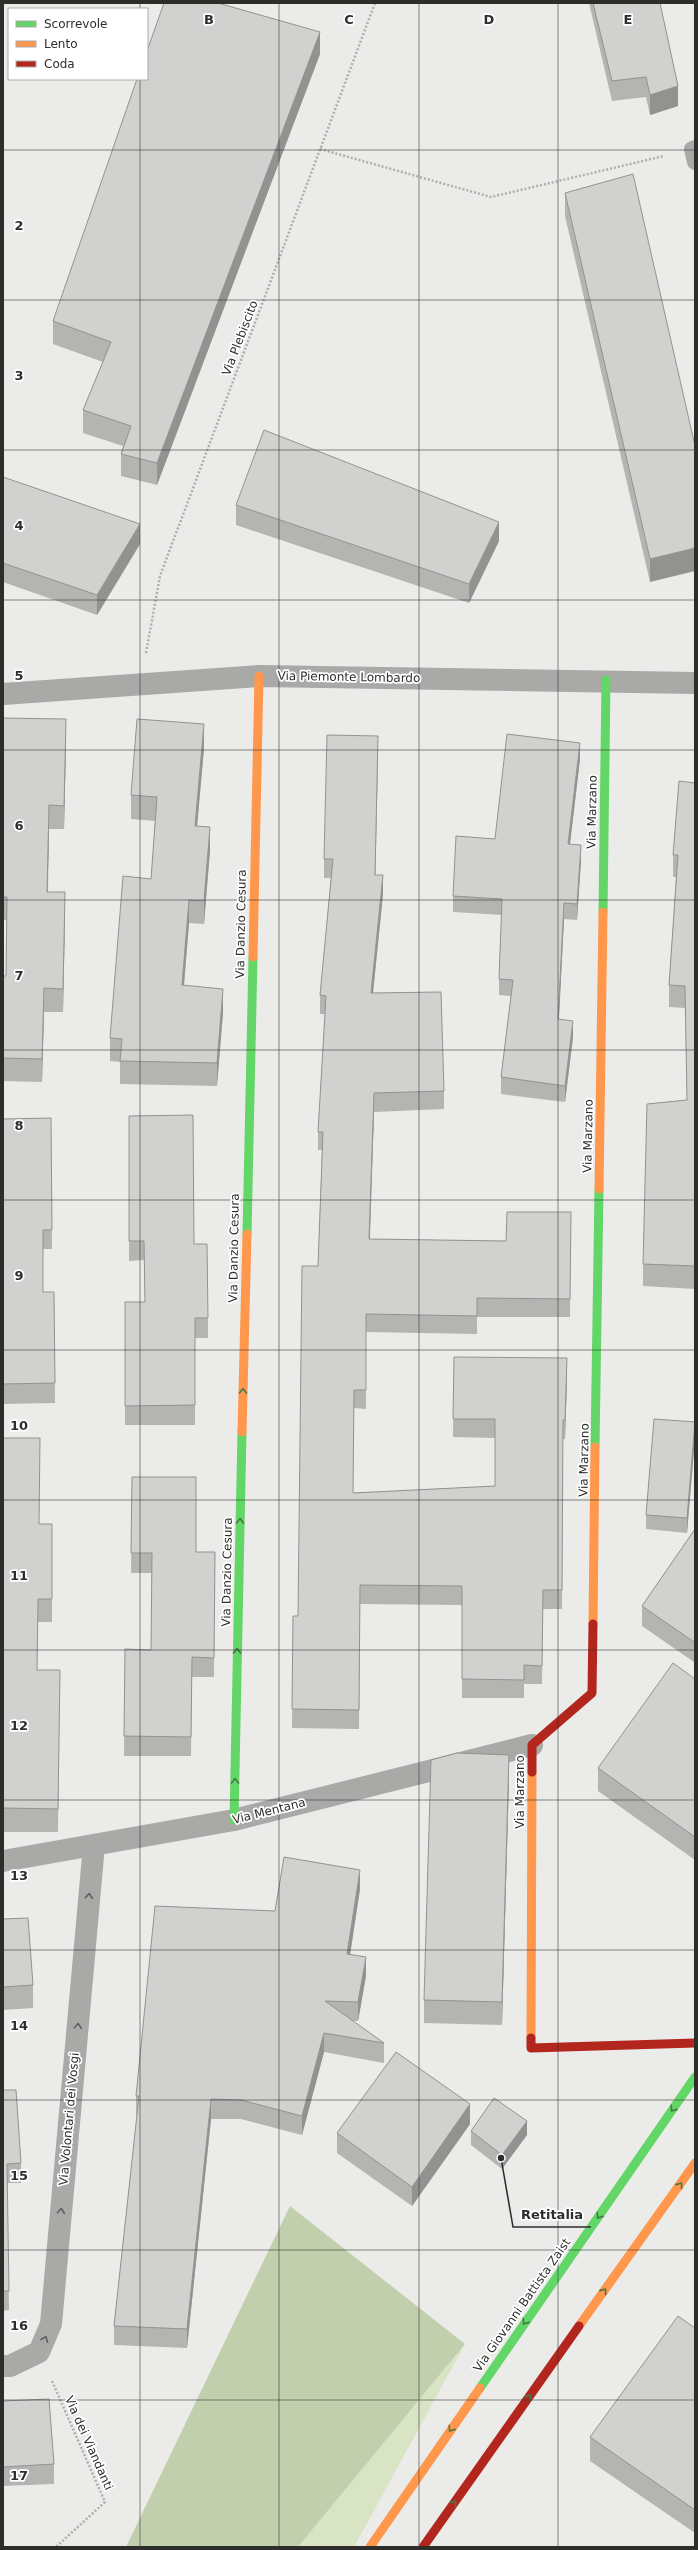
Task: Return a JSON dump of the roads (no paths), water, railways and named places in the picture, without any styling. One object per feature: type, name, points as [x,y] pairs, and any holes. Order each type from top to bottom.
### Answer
[{"type":"street","name":"Via Piemonte Lombardo","points":[[3,694],[259,676],[606,680],[695,683]]},
{"type":"street","name":"Via Danzio Cesura","points":[[234,1820],[259,676]]},
{"type":"street","name":"Via Marzano","points":[[606,680],[592,1693],[532,1745],[531,2048],[695,2043]]},
{"type":"street","name":"Via Mentana","points":[[3,1861],[234,1820],[532,1745]]},
{"type":"street","name":"Via Volontari dei Vosgi","points":[[3,2366],[10,2366],[39,2352],[51,2324],[94,1844]]},
{"type":"street","name":"Via Giovanni Battista Zaist","points":[[370,2547],[695,2076]]},
{"type":"street","points":[[423,2547],[695,2163]]},
{"type":"place","name":"Retitalia","points":[[501,2158]]}]
